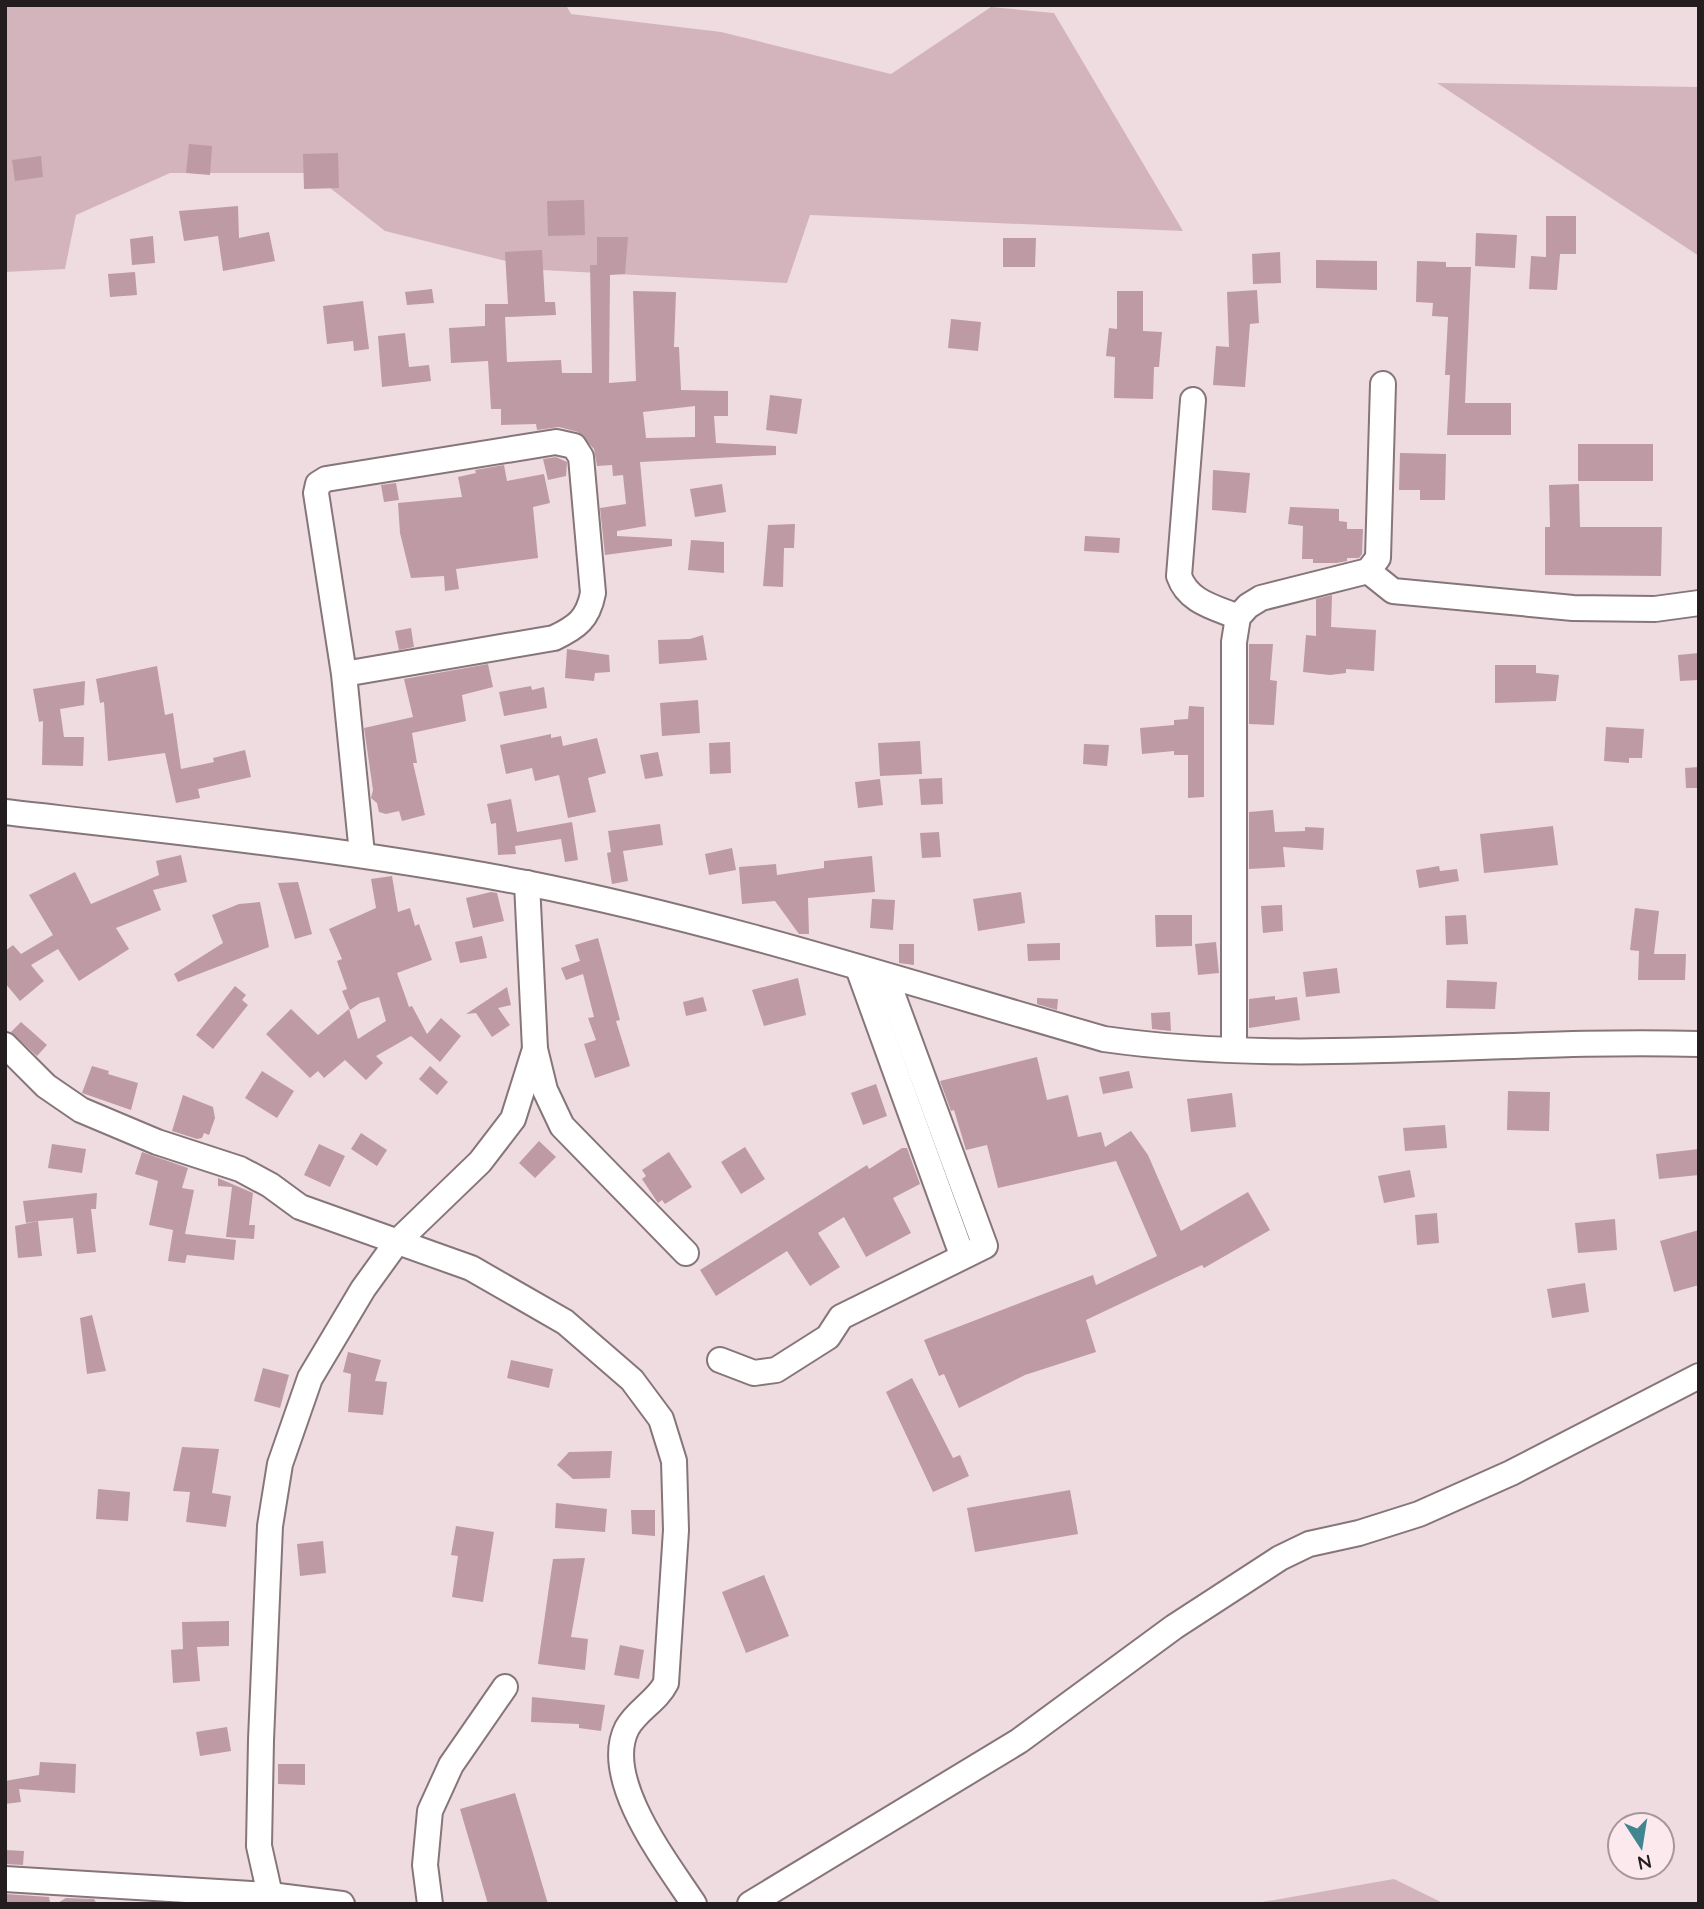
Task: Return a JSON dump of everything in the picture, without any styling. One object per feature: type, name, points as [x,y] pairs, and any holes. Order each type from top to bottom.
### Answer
[{"type":"street","points":[[1234,1049],[1234,642],[1238,617],[1248,606],[1261,598],[1368,571],[1378,558],[1383,384]]},
{"type":"street","points":[[1193,400],[1179,576],[1184,591],[1196,600],[1238,617]]},
{"type":"street","points":[[344,674],[554,638],[577,627],[589,611],[593,593],[581,457],[573,446],[556,442],[326,479],[318,484],[316,493],[344,674],[362,854]]},
{"type":"street","points":[[1368,571],[1393,591],[1573,607],[1655,609],[1699,603]]},
{"type":"street","points":[[7,818],[180,830],[362,854],[527,883],[760,938],[1104,1039],[1152,1046],[1234,1049],[1699,1044]]},
{"type":"street","points":[[527,883],[535,1049],[545,1090],[562,1126],[686,1253]]},
{"type":"street","points":[[858,968],[962,1255]]},
{"type":"street","points":[[720,1360],[754,1373],[776,1370],[828,1337],[841,1317],[962,1255],[983,1247],[985,1243],[886,977]]},
{"type":"street","points":[[5,1045],[46,1086],[81,1110],[157,1142],[240,1169],[270,1185],[300,1207],[471,1268],[565,1322],[632,1380],[661,1419],[674,1461],[676,1530],[666,1683],[660,1694],[628,1726],[623,1740],[622,1770],[644,1828],[694,1904]]},
{"type":"street","points":[[270,1895],[259,1846],[261,1740],[270,1527],[280,1464],[310,1378],[363,1289],[397,1241],[480,1163],[513,1119],[535,1049]]},
{"type":"street","points":[[750,1904],[1019,1741],[1174,1627],[1280,1558],[1309,1544],[1359,1533],[1419,1514],[1511,1473],[1699,1376]]},
{"type":"street","points":[[430,1904],[425,1866],[430,1811],[451,1765],[505,1687]]},
{"type":"street","points":[[5,1879],[270,1895],[342,1904]]},
{"type":"shaded area","points":[[5,5],[566,5],[571,14],[721,32],[891,74],[991,7],[1054,13],[1183,231],[810,215],[787,283],[542,270],[385,231],[311,173],[170,173],[76,215],[65,269],[5,272]]},
{"type":"shaded area","points":[[1437,83],[1699,87],[1699,256]]},
{"type":"shaded area","points":[[1394,1879],[1445,1904],[1251,1904]]},
{"type":"building","points":[[189,144],[212,146],[210,175],[186,173]]},
{"type":"building","points":[[338,153],[339,188],[304,189],[303,154]]},
{"type":"building","points":[[41,156],[43,177],[15,181],[12,160]]},
{"type":"building","points":[[584,200],[585,235],[548,236],[547,201]]},
{"type":"building","points":[[238,206],[239,238],[269,232],[275,261],[223,271],[218,236],[184,241],[179,211]]},
{"type":"building","points":[[1546,216],[1576,216],[1576,254],[1560,254],[1557,290],[1529,289],[1531,256],[1546,257]]},
{"type":"building","points":[[1476,233],[1517,235],[1515,268],[1475,266]]},
{"type":"building","points":[[153,236],[155,263],[132,265],[130,239]]},
{"type":"building","points":[[597,237],[628,237],[625,274],[610,275],[609,383],[636,381],[633,291],[676,292],[674,347],[679,347],[681,390],[728,391],[728,416],[714,416],[716,443],[776,446],[776,455],[640,462],[646,526],[617,531],[617,536],[672,539],[672,546],[605,555],[600,508],[626,504],[623,475],[613,476],[612,465],[597,466],[594,449],[578,432],[559,427],[537,430],[536,424],[501,425],[501,409],[491,409],[488,361],[451,363],[449,328],[485,326],[485,304],[508,304],[505,252],[542,250],[545,302],[555,302],[556,315],[505,317],[507,362],[561,360],[562,373],[592,373],[590,265],[597,265]],"holes":[[[695,406],[695,437],[646,438],[643,412]]]},
{"type":"building","points":[[1003,238],[1036,238],[1035,267],[1003,267]]},
{"type":"building","points":[[1280,252],[1281,283],[1253,284],[1252,254]]},
{"type":"building","points":[[1316,260],[1377,261],[1377,290],[1316,288]]},
{"type":"building","points":[[1417,261],[1446,262],[1446,267],[1471,267],[1465,403],[1511,403],[1511,435],[1447,435],[1450,375],[1445,375],[1448,317],[1432,316],[1433,303],[1416,302]]},
{"type":"building","points":[[135,272],[137,295],[110,297],[108,274]]},
{"type":"building","points":[[432,289],[434,303],[407,305],[405,292]]},
{"type":"building","points":[[1257,290],[1259,323],[1250,324],[1245,387],[1213,385],[1216,346],[1229,347],[1227,292]]},
{"type":"building","points":[[1117,291],[1143,291],[1143,331],[1162,332],[1159,367],[1154,367],[1153,399],[1114,398],[1115,357],[1106,356],[1109,328],[1117,329]]},
{"type":"building","points":[[363,301],[369,349],[354,351],[353,341],[327,344],[323,306]]},
{"type":"building","points":[[951,319],[981,322],[978,351],[948,348]]},
{"type":"building","points":[[405,333],[409,367],[429,365],[431,381],[382,387],[378,336]]},
{"type":"building","points":[[770,395],[802,399],[797,434],[766,430]]},
{"type":"building","points":[[1578,444],[1653,444],[1653,481],[1578,481]]},
{"type":"building","points":[[1400,453],[1446,454],[1445,500],[1420,500],[1420,490],[1399,490]]},
{"type":"building","points":[[556,457],[567,462],[566,476],[548,480],[543,459]]},
{"type":"building","points":[[504,465],[507,481],[544,474],[550,503],[533,507],[538,558],[456,569],[459,589],[445,591],[444,576],[411,578],[400,533],[398,503],[462,497],[458,477],[476,473],[475,470]]},
{"type":"building","points":[[1213,470],[1250,473],[1246,513],[1212,510]]},
{"type":"building","points":[[396,483],[399,500],[384,502],[381,485]]},
{"type":"building","points":[[722,484],[726,512],[695,517],[690,489]]},
{"type":"building","points":[[1579,484],[1580,527],[1662,527],[1661,576],[1545,575],[1545,527],[1550,527],[1549,485]]},
{"type":"building","points":[[1290,507],[1339,509],[1339,521],[1347,522],[1347,529],[1363,529],[1362,554],[1359,558],[1347,558],[1347,561],[1337,563],[1313,563],[1313,559],[1302,559],[1303,526],[1288,524]]},
{"type":"building","points":[[795,524],[794,548],[784,548],[783,587],[763,586],[768,525]]},
{"type":"building","points":[[1085,536],[1120,538],[1119,553],[1084,551]]},
{"type":"building","points":[[691,540],[724,542],[724,573],[688,570]]},
{"type":"building","points":[[1332,595],[1331,627],[1376,630],[1374,671],[1346,669],[1346,673],[1330,675],[1303,672],[1306,635],[1316,636],[1316,599]]},
{"type":"building","points":[[411,628],[414,647],[399,650],[395,631]]},
{"type":"building","points":[[703,635],[707,660],[659,664],[658,640],[690,639]]},
{"type":"building","points":[[1249,644],[1273,644],[1270,680],[1277,681],[1274,725],[1249,724]]},
{"type":"building","points":[[567,649],[609,655],[610,672],[595,673],[594,681],[565,678]]},
{"type":"building","points":[[1699,653],[1699,680],[1680,681],[1678,655]]},
{"type":"building","points":[[488,664],[493,687],[462,695],[466,721],[412,733],[417,763],[413,763],[425,815],[402,821],[399,811],[386,814],[379,812],[377,803],[371,798],[373,790],[364,728],[413,717],[404,679]]},
{"type":"building","points":[[1495,665],[1536,665],[1536,673],[1559,675],[1556,701],[1495,703]]},
{"type":"building","points":[[157,666],[165,715],[173,713],[181,769],[214,762],[213,758],[245,750],[251,777],[198,789],[200,798],[176,803],[165,753],[108,761],[104,702],[100,703],[96,679]]},
{"type":"building","points":[[85,681],[84,705],[60,709],[64,737],[84,737],[83,766],[42,765],[43,721],[39,722],[33,689]]},
{"type":"building","points":[[531,686],[532,690],[544,687],[547,708],[504,716],[499,692]]},
{"type":"building","points":[[698,700],[700,733],[662,736],[660,703]]},
{"type":"building","points":[[1189,706],[1204,707],[1204,797],[1188,798],[1188,755],[1174,755],[1174,751],[1142,754],[1140,728],[1174,725],[1174,720],[1188,719]]},
{"type":"building","points":[[1606,727],[1644,729],[1642,758],[1629,758],[1629,763],[1604,761]]},
{"type":"building","points":[[551,734],[551,738],[561,736],[563,746],[597,738],[606,773],[588,778],[596,812],[568,818],[559,775],[535,781],[532,768],[506,774],[500,745]]},
{"type":"building","points":[[920,741],[922,774],[880,776],[878,743]]},
{"type":"building","points":[[730,742],[731,773],[710,774],[709,743]]},
{"type":"building","points":[[1084,744],[1109,745],[1107,766],[1083,764]]},
{"type":"building","points":[[658,752],[663,776],[645,779],[640,755]]},
{"type":"building","points":[[1699,767],[1699,788],[1686,788],[1685,768]]},
{"type":"building","points":[[942,778],[943,804],[921,805],[919,779]]},
{"type":"building","points":[[880,779],[883,805],[858,808],[855,782]]},
{"type":"building","points":[[511,799],[517,832],[572,822],[578,860],[565,862],[561,839],[515,846],[516,854],[498,855],[496,823],[491,824],[487,804]]},
{"type":"building","points":[[1273,810],[1275,832],[1305,831],[1305,827],[1324,828],[1323,850],[1283,847],[1285,867],[1249,869],[1249,812]]},
{"type":"building","points":[[660,824],[663,845],[623,851],[628,881],[612,884],[607,853],[611,852],[608,831]]},
{"type":"building","points":[[1553,826],[1558,865],[1484,873],[1480,834]]},
{"type":"building","points":[[939,832],[941,857],[922,858],[920,833]]},
{"type":"building","points":[[732,848],[736,870],[709,875],[705,854]]},
{"type":"building","points":[[181,855],[187,882],[153,890],[161,910],[116,928],[129,949],[79,981],[58,949],[31,965],[44,981],[20,1001],[5,983],[5,951],[13,945],[21,954],[53,935],[29,895],[75,872],[91,904],[159,875],[156,861]]},
{"type":"building","points":[[872,856],[875,892],[808,898],[809,934],[799,934],[775,901],[742,904],[739,867],[776,864],[777,875],[824,868],[824,861]]},
{"type":"building","points":[[1439,866],[1440,871],[1457,869],[1459,881],[1419,888],[1416,870]]},
{"type":"building","points":[[392,876],[398,912],[410,908],[415,926],[419,924],[432,960],[397,973],[409,1007],[412,1006],[427,1034],[441,1018],[461,1036],[440,1062],[411,1036],[376,1056],[383,1063],[366,1080],[345,1060],[324,1078],[318,1071],[310,1078],[266,1034],[291,1009],[318,1035],[349,1009],[358,1039],[386,1021],[379,997],[360,1003],[350,1010],[342,991],[347,989],[337,961],[342,959],[329,929],[376,908],[371,879]]},
{"type":"building","points":[[298,882],[312,934],[295,939],[278,883]]},
{"type":"building","points":[[1021,892],[1025,923],[978,931],[973,899]]},
{"type":"building","points":[[497,893],[504,921],[473,928],[466,898]]},
{"type":"building","points":[[872,899],[895,900],[893,930],[870,928]]},
{"type":"building","points":[[260,902],[269,947],[178,982],[174,974],[223,943],[212,915],[239,904]]},
{"type":"building","points":[[1282,905],[1283,931],[1263,933],[1261,906]]},
{"type":"building","points":[[1635,908],[1659,911],[1654,954],[1686,954],[1685,980],[1638,980],[1639,951],[1630,950]]},
{"type":"building","points":[[1155,915],[1192,915],[1192,946],[1156,947]]},
{"type":"building","points":[[1466,915],[1468,944],[1446,945],[1445,916]]},
{"type":"building","points":[[482,936],[487,958],[460,963],[455,942]]},
{"type":"building","points":[[598,938],[620,1020],[616,1021],[630,1066],[595,1078],[584,1044],[596,1040],[588,1018],[594,1017],[583,974],[566,980],[561,968],[580,961],[575,945]]},
{"type":"building","points":[[1216,942],[1219,973],[1198,975],[1195,944]]},
{"type":"building","points":[[1060,943],[1060,960],[1028,961],[1027,944]]},
{"type":"building","points":[[899,944],[914,944],[914,965],[899,963]]},
{"type":"building","points":[[1337,968],[1340,993],[1306,997],[1303,972]]},
{"type":"building","points":[[798,978],[806,1015],[764,1026],[752,990]]},
{"type":"building","points":[[1447,980],[1497,982],[1495,1009],[1446,1008]]},
{"type":"building","points":[[235,986],[246,995],[242,1000],[248,1005],[213,1049],[196,1035]]},
{"type":"building","points":[[507,987],[511,1005],[498,1008],[510,1025],[492,1037],[476,1013],[466,1014]]},
{"type":"building","points":[[1275,996],[1275,1000],[1297,997],[1300,1020],[1249,1028],[1249,999]]},
{"type":"building","points":[[703,997],[707,1011],[686,1016],[683,1002]]},
{"type":"building","points":[[1037,998],[1058,999],[1057,1010],[1037,1004]]},
{"type":"building","points":[[1170,1012],[1171,1031],[1152,1029],[1151,1013]]},
{"type":"building","points":[[21,1022],[47,1045],[37,1056],[11,1032]]},
{"type":"building","points":[[1037,1057],[1047,1100],[1068,1095],[1078,1137],[1101,1132],[1105,1147],[1131,1131],[1148,1155],[1181,1231],[1248,1192],[1270,1230],[1204,1268],[1202,1265],[1086,1320],[1096,1352],[1025,1375],[959,1408],[944,1374],[939,1376],[924,1340],[1093,1275],[1096,1285],[1157,1256],[1116,1161],[998,1188],[987,1145],[966,1150],[954,1110],[951,1111],[940,1081]]},
{"type":"building","points":[[92,1066],[138,1083],[131,1110],[82,1093]]},
{"type":"building","points":[[430,1066],[448,1082],[437,1095],[419,1079]]},
{"type":"building","points":[[262,1071],[294,1091],[277,1118],[245,1098]]},
{"type":"building","points":[[1129,1071],[1133,1088],[1103,1094],[1099,1077]]},
{"type":"building","points":[[876,1084],[887,1116],[863,1125],[851,1093]]},
{"type":"building","points":[[1508,1091],[1550,1092],[1549,1131],[1507,1130]]},
{"type":"building","points":[[1232,1093],[1236,1127],[1191,1132],[1187,1099]]},
{"type":"building","points":[[183,1095],[213,1107],[215,1118],[209,1135],[204,1133],[202,1138],[197,1139],[172,1131]]},
{"type":"building","points":[[1445,1125],[1447,1148],[1405,1151],[1403,1128]]},
{"type":"building","points":[[361,1133],[387,1150],[377,1166],[351,1149]]},
{"type":"building","points":[[539,1141],[556,1157],[535,1178],[519,1163]]},
{"type":"building","points":[[52,1144],[86,1149],[82,1173],[48,1168]]},
{"type":"building","points":[[319,1144],[345,1156],[330,1187],[304,1175]]},
{"type":"building","points":[[745,1147],[765,1179],[741,1194],[721,1162]]},
{"type":"building","points":[[902,1148],[907,1148],[920,1184],[893,1198],[911,1233],[866,1257],[844,1217],[818,1233],[840,1267],[810,1286],[787,1251],[716,1296],[700,1270],[867,1165],[869,1169]]},
{"type":"building","points":[[1699,1149],[1699,1175],[1659,1179],[1656,1154]]},
{"type":"building","points":[[142,1152],[188,1168],[182,1188],[194,1190],[185,1234],[236,1240],[234,1260],[187,1255],[185,1263],[168,1261],[173,1230],[149,1225],[158,1181],[135,1174]]},
{"type":"building","points":[[669,1152],[692,1187],[665,1204],[662,1200],[658,1203],[642,1179],[646,1176],[642,1170]]},
{"type":"building","points":[[1410,1170],[1415,1197],[1384,1203],[1378,1176]]},
{"type":"building","points":[[218,1178],[253,1193],[249,1225],[255,1225],[254,1239],[226,1237],[232,1187],[218,1186]]},
{"type":"building","points":[[97,1193],[96,1209],[91,1209],[96,1252],[77,1254],[73,1218],[26,1223],[23,1201]]},
{"type":"building","points":[[1437,1213],[1439,1243],[1417,1245],[1415,1215]]},
{"type":"building","points":[[1615,1219],[1617,1250],[1578,1253],[1575,1223]]},
{"type":"building","points":[[38,1221],[42,1256],[18,1258],[15,1226]]},
{"type":"building","points":[[1699,1230],[1699,1285],[1674,1292],[1660,1241]]},
{"type":"building","points":[[1585,1283],[1589,1312],[1552,1318],[1547,1289]]},
{"type":"building","points":[[92,1315],[106,1371],[87,1374],[80,1318]]},
{"type":"building","points":[[348,1352],[381,1360],[375,1381],[387,1382],[383,1415],[348,1412],[351,1374],[343,1372]]},
{"type":"building","points":[[511,1360],[553,1369],[549,1388],[507,1378]]},
{"type":"building","points":[[263,1368],[289,1375],[280,1408],[254,1401]]},
{"type":"building","points":[[912,1378],[953,1458],[960,1455],[969,1476],[933,1492],[886,1392]]},
{"type":"building","points":[[182,1447],[219,1449],[212,1493],[231,1496],[226,1527],[186,1522],[190,1492],[173,1491]]},
{"type":"building","points":[[612,1451],[610,1478],[573,1479],[557,1465],[569,1452]]},
{"type":"building","points":[[98,1489],[130,1492],[128,1521],[96,1519]]},
{"type":"building","points":[[1070,1490],[1078,1534],[975,1552],[967,1508]]},
{"type":"building","points":[[556,1503],[607,1509],[605,1532],[555,1528]]},
{"type":"building","points":[[631,1510],[655,1510],[655,1536],[632,1534]]},
{"type":"building","points":[[456,1526],[494,1532],[483,1602],[452,1597],[458,1556],[451,1555]]},
{"type":"building","points":[[323,1541],[326,1573],[300,1576],[297,1544]]},
{"type":"building","points":[[585,1558],[571,1637],[588,1639],[585,1670],[538,1664],[553,1559]]},
{"type":"building","points":[[764,1575],[789,1636],[746,1653],[722,1592]]},
{"type":"building","points":[[229,1621],[229,1646],[197,1647],[200,1681],[173,1683],[171,1650],[183,1649],[182,1622]]},
{"type":"building","points":[[620,1645],[644,1650],[639,1679],[614,1675]]},
{"type":"building","points":[[532,1697],[605,1705],[601,1731],[579,1728],[579,1724],[531,1722]]},
{"type":"building","points":[[227,1727],[231,1751],[200,1756],[196,1732]]},
{"type":"building","points":[[40,1762],[76,1764],[75,1793],[19,1789],[21,1802],[5,1804],[5,1781],[39,1775]]},
{"type":"building","points":[[278,1764],[305,1764],[305,1785],[278,1784]]},
{"type":"building","points":[[515,1793],[548,1904],[488,1904],[460,1809]]},
{"type":"building","points":[[5,1850],[24,1851],[23,1865],[5,1864]]},
{"type":"building","points":[[5,1894],[49,1897],[50,1902],[5,1904]]},
{"type":"building","points":[[66,1898],[94,1899],[97,1904],[56,1904]]}]
